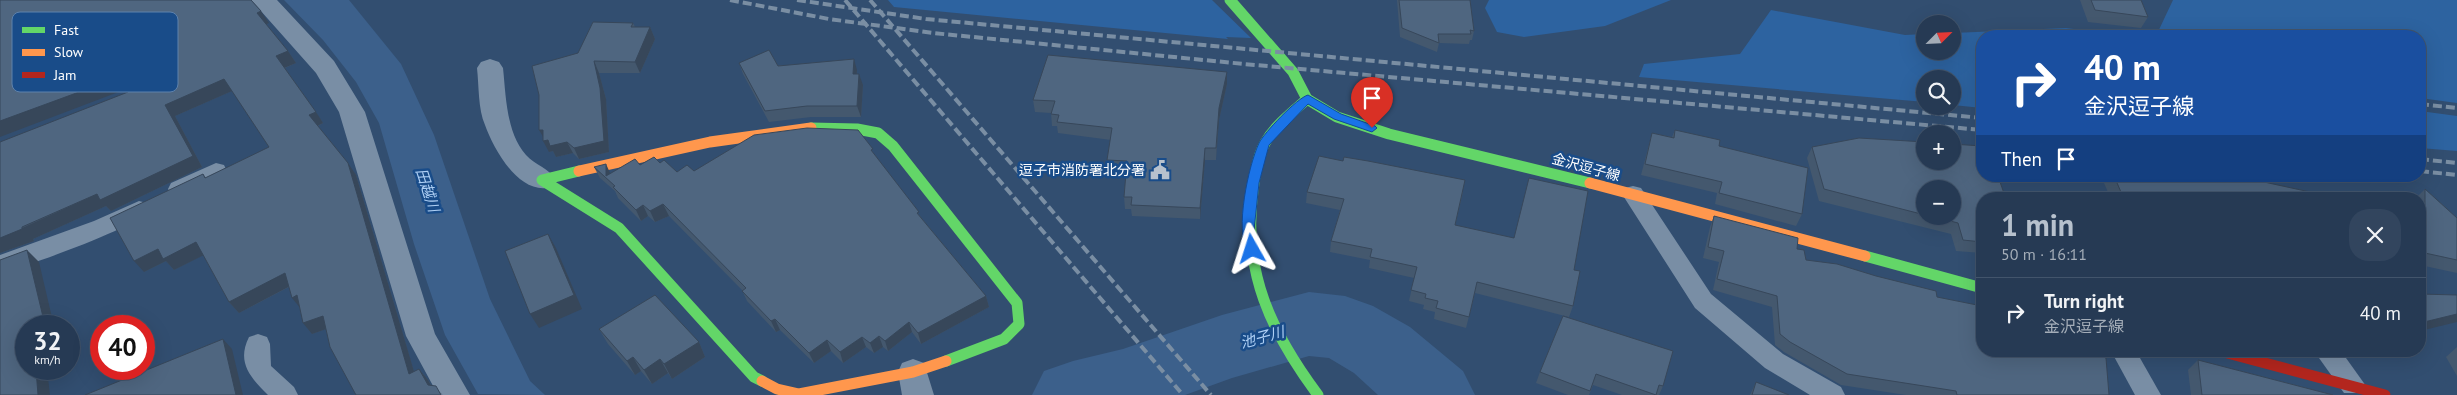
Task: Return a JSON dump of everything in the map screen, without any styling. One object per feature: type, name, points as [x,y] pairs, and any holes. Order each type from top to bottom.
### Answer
[{"type":"street","points":[[263,0],[324,67],[352,112],[374,178],[421,336],[454,395]]},
{"type":"street","name":"金沢逗子線","points":[[1230,0],[1293,72],[1308,99],[1337,117],[1388,134],[1632,194],[1976,286]]},
{"type":"street","points":[[490,68],[497,124],[516,161],[542,180],[619,228],[754,377],[778,390],[800,394],[916,384],[971,353],[1004,339],[1019,324],[1018,303],[893,146],[878,133],[857,129],[820,128],[774,131],[606,164],[542,180]]},
{"type":"street","points":[[1308,99],[1264,143],[1253,183],[1248,230],[1264,311],[1275,334],[1307,383],[1318,395]]},
{"type":"street","points":[[2243,357],[2385,395]]},
{"type":"lane","points":[[0,265],[102,227],[216,171]]},
{"type":"lane","points":[[1632,194],[1703,301],[1774,361],[1832,395]]},
{"type":"lane","points":[[258,344],[260,370],[285,395]]},
{"type":"lane","points":[[2126,357],[2148,395]]},
{"type":"lane","points":[[2331,357],[2353,386]]},
{"type":"shaded area","points":[[888,0],[1212,0],[1251,38],[1226,37],[1228,39],[894,7]]},
{"type":"shaded area","points":[[1489,0],[1671,0],[1605,26],[1524,37],[1497,32],[1485,8]]},
{"type":"shaded area","points":[[2173,0],[2457,0],[2457,103],[2426,99],[2426,30],[2159,30]]},
{"type":"shaded area","points":[[1771,10],[1905,35],[1916,34],[1916,60],[1961,60],[1961,33],[1976,32],[1976,107],[1961,106],[1961,70],[1916,70],[1916,101],[1639,77],[1644,64],[1740,54]]},
{"type":"shaded area","points":[[2066,28],[2082,30],[2021,30]]},
{"type":"shaded area","points":[[2426,112],[2457,116],[2457,151],[2426,148]]},
{"type":"water","name":"田越川","points":[[284,0],[349,0],[401,64],[434,135],[490,299],[530,381],[545,395],[478,394],[445,335],[414,244],[379,123],[356,82],[323,40]]},
{"type":"building","points":[[0,0],[251,0],[261,11],[257,13],[288,51],[276,56],[316,112],[309,115],[348,163],[409,374],[419,369],[428,385],[436,386],[441,395],[356,395],[330,347],[323,316],[303,323],[297,295],[292,298],[285,273],[229,302],[196,242],[163,259],[158,249],[134,261],[110,218],[203,174],[205,178],[269,147],[224,79],[165,105],[193,156],[100,200],[97,194],[0,238],[0,142],[128,92],[178,92],[178,12],[12,12],[12,92],[79,92],[0,121]]},
{"type":"building","points":[[1399,0],[1470,0],[1474,31],[1470,30],[1471,34],[1438,34],[1439,43],[1402,28]]},
{"type":"building","points":[[2091,0],[2141,0],[2148,17],[2095,10]]},
{"type":"building","points":[[593,22],[633,23],[631,27],[650,27],[635,62],[594,61],[600,88],[604,141],[574,148],[567,142],[550,146],[548,140],[543,141],[543,130],[539,130],[539,95],[532,66],[578,53]]},
{"type":"building","points":[[769,50],[778,66],[854,59],[853,74],[859,74],[857,106],[807,106],[765,111],[739,63]]},
{"type":"building","points":[[1048,55],[1227,72],[1219,108],[1216,148],[1205,148],[1200,208],[1131,205],[1132,197],[1124,197],[1127,161],[1107,160],[1112,128],[1057,122],[1059,115],[1051,114],[1055,101],[1033,100]]},
{"type":"building","points":[[807,128],[858,130],[873,149],[871,150],[919,212],[917,213],[986,296],[918,333],[909,322],[885,341],[879,336],[870,343],[862,337],[840,352],[827,340],[809,353],[775,319],[771,321],[742,291],[746,288],[663,204],[650,211],[643,205],[636,210],[613,187],[615,186],[594,167],[606,164],[606,176],[635,159],[640,165],[654,157],[660,163],[664,160],[677,172],[687,165],[694,171],[754,135]]},
{"type":"building","points":[[1675,130],[1720,140],[1719,146],[1808,168],[1802,214],[1719,193],[1722,182],[1645,164],[1652,133],[1674,138]]},
{"type":"building","points":[[1859,138],[1916,141],[1916,170],[1961,170],[1961,145],[1976,146],[1976,182],[2000,182],[2004,192],[1976,192],[1976,241],[1963,240],[1959,225],[1961,225],[1961,180],[1916,180],[1916,213],[1824,189],[1812,147]]},
{"type":"building","points":[[1319,156],[1343,161],[1344,157],[1465,180],[1455,225],[1514,238],[1529,178],[1588,191],[1574,270],[1580,271],[1573,306],[1477,282],[1469,317],[1436,308],[1438,301],[1425,298],[1426,294],[1411,290],[1417,267],[1370,257],[1372,249],[1331,241],[1344,199],[1307,192]]},
{"type":"building","points":[[2117,182],[2264,182],[2310,192],[2121,192]]},
{"type":"building","points":[[2425,189],[2457,218],[2457,260],[2426,253]]},
{"type":"building","points":[[1714,216],[1798,238],[1797,249],[1804,250],[1806,260],[1837,264],[1936,291],[1937,297],[1976,305],[1976,357],[2106,358],[2109,395],[1957,395],[1956,391],[1847,374],[1790,342],[1780,334],[1777,296],[1717,279],[1724,251],[1708,247]]},
{"type":"building","points":[[548,234],[574,295],[530,314],[505,251]]},
{"type":"building","points":[[27,250],[43,315],[15,315],[15,380],[37,380],[38,395],[0,395],[0,260]]},
{"type":"building","points":[[2426,294],[2457,295],[2457,314],[2426,322]]},
{"type":"building","points":[[655,295],[699,342],[664,364],[660,359],[644,370],[633,357],[627,361],[599,329]]},
{"type":"building","points":[[1563,316],[1673,351],[1663,386],[1659,385],[1656,395],[1596,374],[1590,391],[1540,372]]},
{"type":"building","points":[[223,339],[236,395],[85,395],[122,380],[155,380],[155,367]]},
{"type":"building","points":[[2198,360],[2333,395],[2202,395]]},
{"type":"building","points":[[1756,382],[1789,395],[1752,395]]},
{"type":"waterway","name":"池子川","points":[[1073,395],[1123,383],[1222,348],[1309,324],[1345,328],[1382,350],[1434,395]]},
{"type":"railway","points":[[730,0],[829,19],[865,24]]},
{"type":"railway","points":[[797,0],[852,8]]},
{"type":"railway","points":[[845,0],[852,8]]},
{"type":"railway","points":[[870,0],[881,12]]},
{"type":"railway","points":[[852,8],[881,12]]},
{"type":"railway","points":[[852,8],[865,24]]},
{"type":"railway","points":[[881,12],[926,19],[1976,117]]},
{"type":"railway","points":[[881,12],[894,28]]},
{"type":"railway","points":[[865,24],[894,28]]},
{"type":"railway","points":[[865,24],[1183,395]]},
{"type":"railway","points":[[894,28],[1244,64],[1976,129]]},
{"type":"railway","points":[[894,28],[1211,395]]},
{"type":"railway","points":[[2426,105],[2457,108]]},
{"type":"railway","points":[[2426,160],[2457,163]]},
{"type":"railway","points":[[2426,172],[2457,175]]},
{"type":"traffic: fast","points":[[1230,0],[1293,72],[1307,99],[1337,117],[1389,134],[1590,183]]},
{"type":"traffic: fast","points":[[1307,99],[1274,131],[1261,152],[1250,212],[1250,241],[1254,269],[1272,322],[1285,348],[1318,395]]},
{"type":"traffic: fast","points":[[811,128],[857,129],[878,133],[893,146],[1017,303],[1019,324],[1004,339],[946,361]]},
{"type":"traffic: fast","points":[[579,171],[542,180],[619,228],[754,377],[762,381]]},
{"type":"traffic: fast","points":[[1865,256],[1976,286]]},
{"type":"traffic: slow","points":[[579,171],[710,142],[811,128]]},
{"type":"traffic: slow","points":[[1590,183],[1865,256]]},
{"type":"traffic: slow","points":[[762,381],[777,389],[799,394],[913,372],[946,361]]},
{"type":"traffic: jam","points":[[2242,357],[2385,395]]},
{"type":"place","name":"逗子市消防署北分署","points":[[1160,170]]},
{"type":"route","points":[[1252,249],[1248,230],[1253,183],[1264,143],[1286,119],[1308,99],[1337,117],[1372,128]]}]
